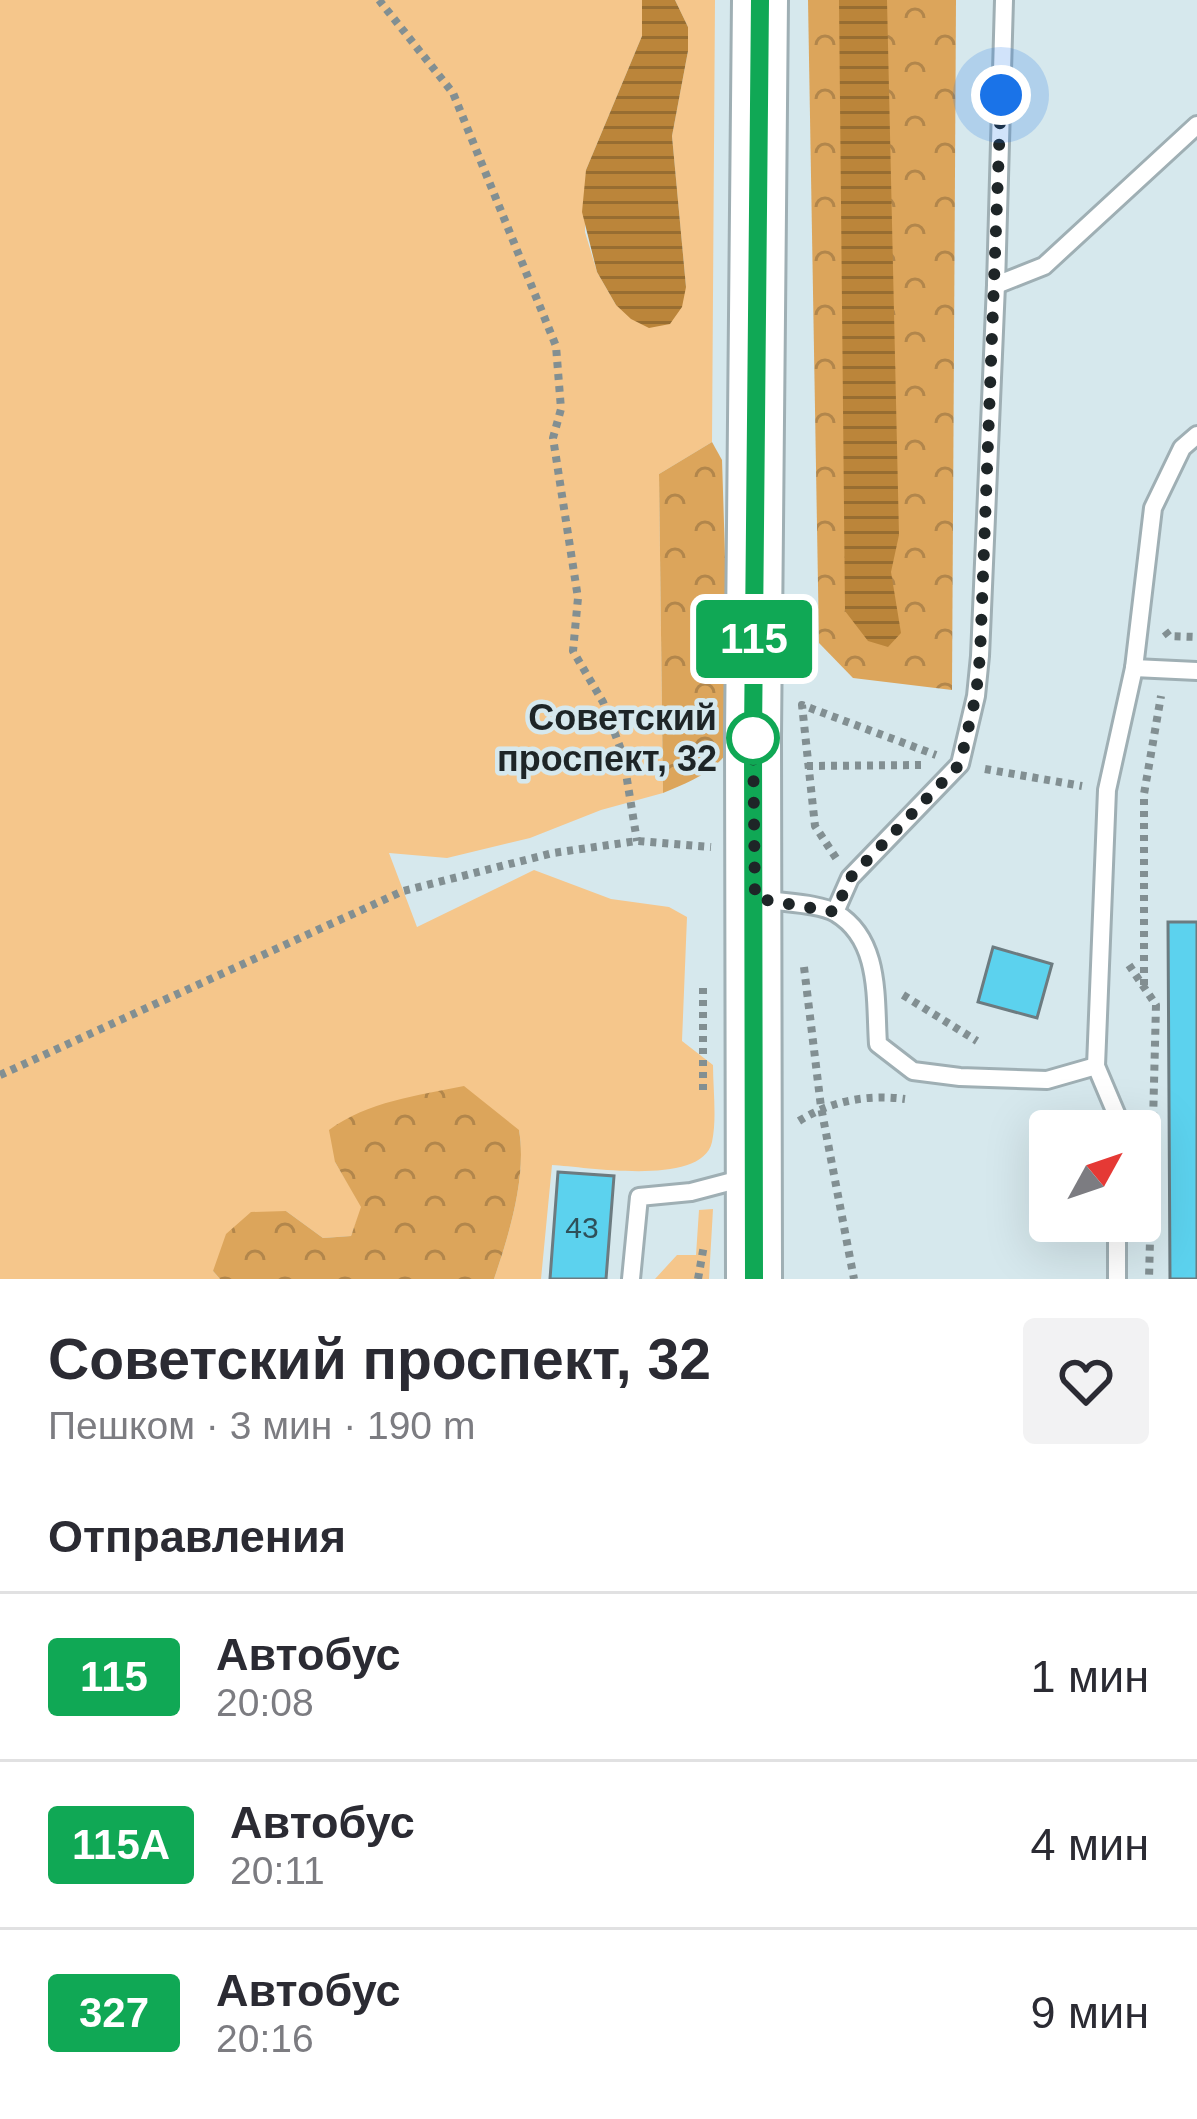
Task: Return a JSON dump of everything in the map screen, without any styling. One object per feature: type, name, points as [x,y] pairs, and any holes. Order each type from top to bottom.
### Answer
[{"type":"main road","points":[[752,1268],[769,885],[760,0]]},
{"type":"lane","points":[[835,912],[850,878],[960,764],[976,695],[1004,0]]},
{"type":"lane","points":[[996,285],[1044,266],[1197,125]]},
{"type":"lane","points":[[1115,1110],[1096,1066],[1107,790],[1134,668],[1154,508],[1182,448],[1197,435]]},
{"type":"lane","points":[[1134,668],[1197,671]]},
{"type":"lane","points":[[769,885],[835,912],[859,934],[872,958],[878,1044],[913,1071],[1047,1080],[1096,1066]]},
{"type":"lane","points":[[631,1279],[639,1197],[691,1192],[754,1176]]},
{"type":"lane","points":[[1117,1242],[1117,1279]]},
{"type":"path","points":[[379,0],[453,93],[556,346],[561,409],[554,438],[578,598],[573,651],[603,702],[623,755],[637,841]]},
{"type":"path","points":[[1144,987],[1144,794],[1162,691],[1170,682]]},
{"type":"path","points":[[1136,760],[1150,758]]},
{"type":"path","points":[[807,766],[960,764]]},
{"type":"path","points":[[0,1075],[404,890],[553,853],[637,841],[769,885],[821,1107],[854,1279]]},
{"type":"path","points":[[1125,958],[1156,1005],[1149,1279]]},
{"type":"path","points":[[821,1107],[878,1095],[919,1100]]},
{"type":"shaded area","points":[[0,0],[642,0],[642,36],[586,170],[585,232],[597,272],[616,305],[686,287],[672,136],[688,27],[675,0],[715,0],[712,442],[659,474],[663,793],[601,810],[530,838],[447,858],[389,853],[417,927],[534,870],[611,899],[669,907],[687,917],[682,1041],[713,1065],[712,1142],[704,1156],[666,1170],[552,1165],[541,1279],[494,1279],[519,1186],[519,1130],[335,1162],[362,1207],[351,1236],[323,1238],[286,1211],[213,1271],[220,1279],[0,1279]]},
{"type":"shaded area","points":[[642,0],[675,0],[688,27],[672,136],[686,287],[682,307],[670,324],[649,328],[616,305],[597,272],[582,212],[586,170],[642,36]]},
{"type":"shaded area","points":[[839,0],[887,0],[899,535],[891,572],[901,633],[888,647],[868,641],[845,611]]},
{"type":"shaded area","points":[[713,1209],[709,1279],[655,1279],[677,1255],[696,1255],[699,1210]]},
{"type":"green space","points":[[808,0],[956,0],[952,690],[853,678],[819,643]]},
{"type":"green space","points":[[712,442],[722,460],[731,748],[709,770],[663,793],[659,474]]},
{"type":"green space","points":[[464,1086],[519,1130],[519,1186],[494,1279],[220,1279],[213,1271],[226,1234],[251,1212],[286,1211],[323,1238],[351,1236],[361,1207],[335,1162],[329,1130],[377,1106]]},
{"type":"building","points":[[1168,922],[1197,922],[1197,1279],[1170,1279]]},
{"type":"building","points":[[993,947],[1052,964],[1037,1018],[978,1002]]},
{"type":"building","points":[[558,1172],[614,1176],[606,1279],[550,1279]]},
{"type":"bus line","name":"115","points":[[754,1279],[760,0]]},
{"type":"place","name":"Советский проспект, 32","points":[[753,738]]},
{"type":"route","points":[[753,738],[755,898],[835,912],[850,878],[960,764],[980,656],[1001,95]]}]
